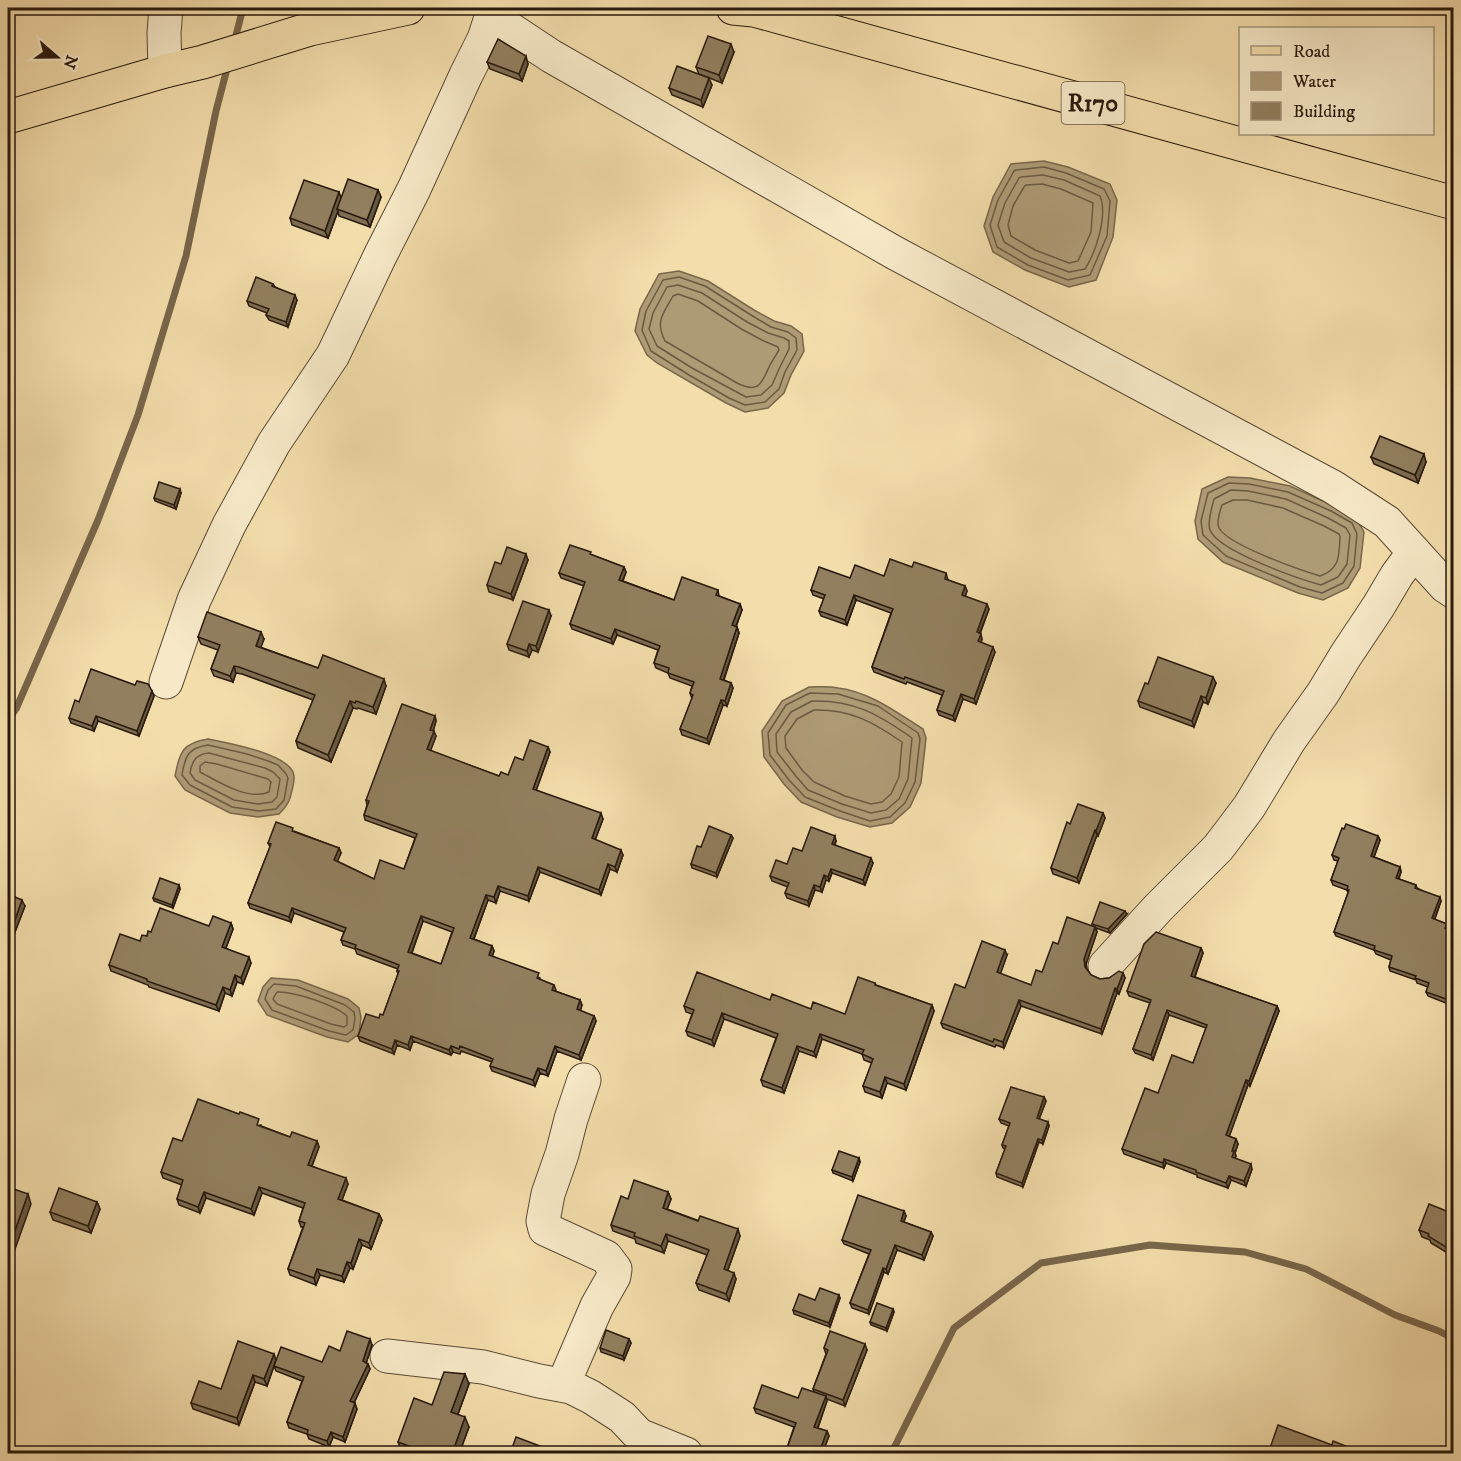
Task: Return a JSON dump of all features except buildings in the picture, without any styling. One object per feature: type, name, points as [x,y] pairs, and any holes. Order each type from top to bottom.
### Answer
[{"type":"main road","points":[[8,117],[310,29],[408,8]]},
{"type":"main road","name":"R170","points":[[733,8],[753,10],[1454,203]]},
{"type":"street","points":[[165,71],[166,8]]},
{"type":"street","points":[[166,682],[194,600],[229,525],[274,443],[333,355],[484,39],[493,12],[551,56],[895,253],[1334,487],[1387,522],[1445,586],[1454,592]]},
{"type":"street","points":[[1104,966],[1218,848],[1249,807],[1289,741],[1323,693],[1414,552]]},
{"type":"street","points":[[563,1385],[597,1306],[614,1276],[615,1269],[606,1257],[545,1229],[543,1221],[548,1194],[585,1080]]},
{"type":"street","points":[[387,1356],[483,1367],[572,1387],[622,1417],[637,1444],[686,1454]]},
{"type":"water","points":[[1044,161],[1068,167],[1110,184],[1117,200],[1113,237],[1096,280],[1069,287],[1025,270],[993,252],[984,226],[993,197],[1011,164]]},
{"type":"water","points":[[679,271],[708,281],[754,310],[774,321],[791,326],[802,334],[804,351],[784,393],[768,408],[745,412],[657,363],[647,355],[635,331],[640,309],[659,274]]},
{"type":"water","points":[[1228,477],[1250,478],[1290,486],[1356,518],[1364,532],[1360,568],[1348,588],[1323,600],[1298,593],[1223,562],[1198,539],[1195,521],[1202,489]]},
{"type":"water","points":[[809,687],[835,687],[861,694],[923,729],[926,738],[921,783],[910,807],[892,823],[870,827],[837,817],[801,802],[764,757],[762,731],[782,701]]},
{"type":"water","points":[[208,739],[255,750],[288,765],[293,772],[294,783],[289,802],[279,814],[258,817],[230,813],[185,790],[175,776],[181,755],[187,746]]},
{"type":"water","points":[[271,978],[298,980],[348,999],[359,1008],[361,1017],[359,1034],[348,1042],[327,1037],[267,1015],[258,1001],[263,987]]},
{"type":"waterway","points":[[234,43],[243,8]]},
{"type":"waterway","points":[[8,720],[16,709],[98,520],[138,415],[186,256],[216,111],[228,65]]},
{"type":"waterway","points":[[891,1454],[954,1328],[1041,1263],[1150,1245],[1245,1252],[1306,1269],[1395,1315],[1454,1339]]}]
